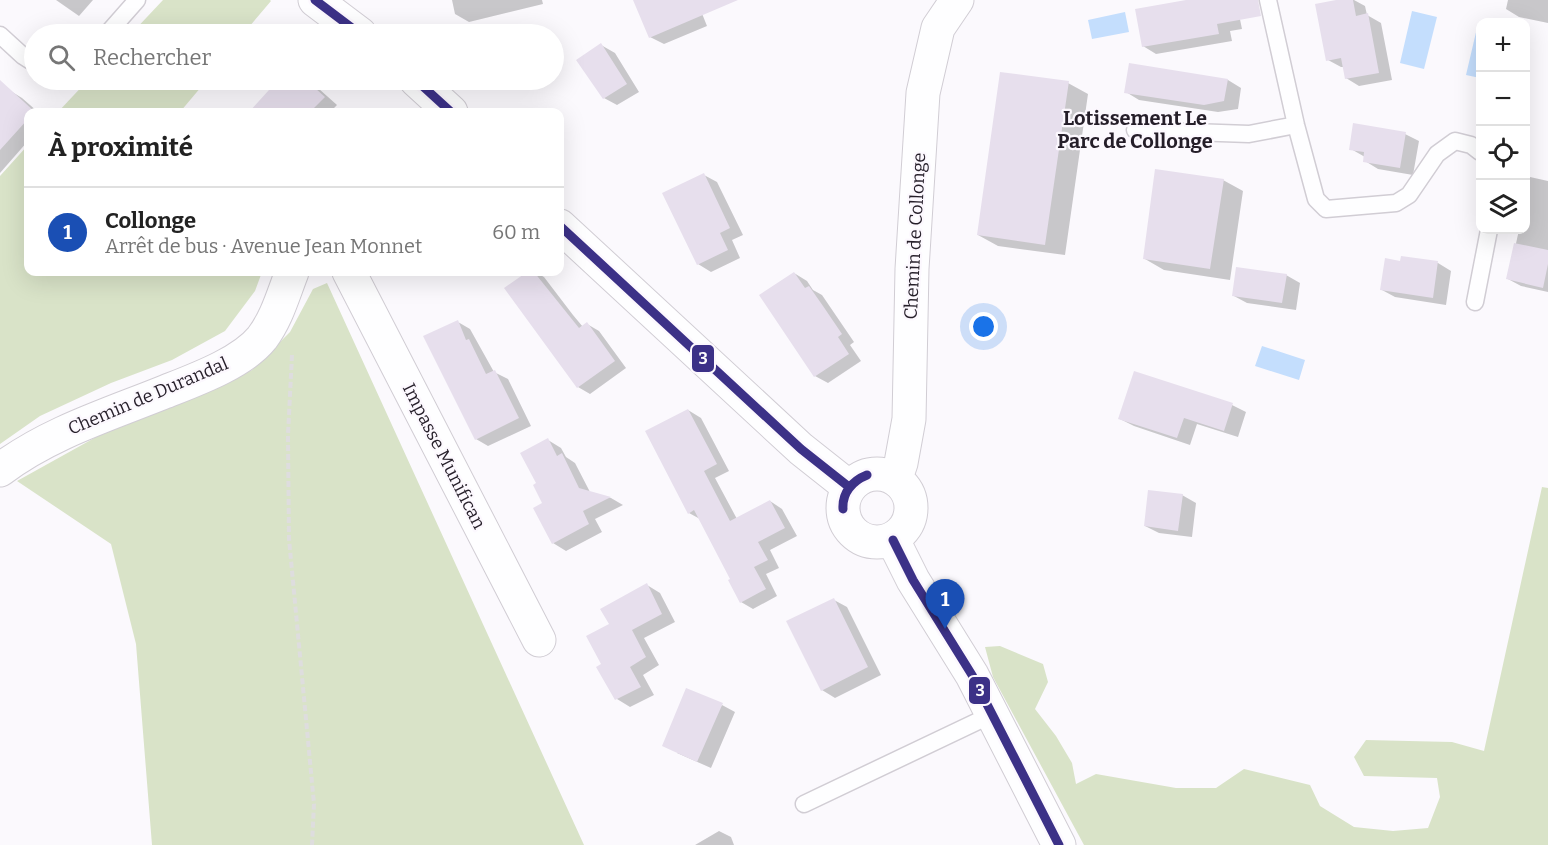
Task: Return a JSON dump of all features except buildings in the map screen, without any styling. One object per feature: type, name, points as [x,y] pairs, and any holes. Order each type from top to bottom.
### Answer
[{"type":"street","points":[[315,0],[347,24]]},
{"type":"street","name":"Chemin de Collonge","points":[[896,478],[909,418],[912,269],[923,93],[938,28],[957,0]]},
{"type":"street","points":[[564,230],[801,449],[849,487]]},
{"type":"street","name":"Chemin de Durandal","points":[[0,470],[47,440],[183,384],[241,355],[261,340],[279,311],[291,276]]},
{"type":"street","name":"Impasse Munifican","points":[[351,276],[539,640]]},
{"type":"street","points":[[880,473],[896,478],[909,492],[912,510],[907,528],[893,540],[874,543],[857,537],[845,522],[842,504],[849,487],[863,476],[880,473]]},
{"type":"street","points":[[893,540],[913,580],[972,675],[1059,845]]},
{"type":"lane","points":[[115,24],[137,0]]},
{"type":"lane","points":[[1268,0],[1296,125],[1316,199],[1326,209],[1396,203],[1409,195],[1437,154],[1455,141],[1471,145],[1476,149]]},
{"type":"lane","points":[[0,35],[24,57]]},
{"type":"lane","points":[[1136,130],[1249,134],[1296,125]]},
{"type":"lane","points":[[1475,302],[1487,234]]},
{"type":"lane","points":[[804,804],[993,714]]},
{"type":"path","points":[[292,348],[288,435],[290,539],[314,804],[312,845]]},
{"type":"green space","points":[[163,0],[271,1],[251,24],[140,24]]},
{"type":"green space","points":[[79,90],[199,90],[183,108],[62,108]]},
{"type":"green space","points":[[24,149],[24,276],[261,276],[255,291],[225,331],[172,360],[111,383],[40,416],[0,444],[0,176]]},
{"type":"green space","points":[[327,283],[584,845],[152,845],[136,644],[111,544],[17,481],[98,436],[252,370],[290,332],[313,289]]},
{"type":"green space","points":[[1542,487],[1548,488],[1548,845],[1084,845],[993,677],[985,647],[1000,646],[1043,664],[1048,682],[1035,709],[1056,736],[1072,763],[1076,784],[1096,774],[1176,788],[1216,788],[1244,769],[1310,785],[1320,806],[1354,827],[1393,831],[1428,828],[1440,797],[1437,778],[1364,776],[1354,757],[1366,740],[1452,742],[1484,751]]},
{"type":"water","points":[[1412,11],[1437,17],[1424,69],[1400,63]]},
{"type":"water","points":[[1125,12],[1129,32],[1092,39],[1088,20]]},
{"type":"water","points":[[1476,32],[1476,77],[1466,75]]},
{"type":"water","points":[[1262,346],[1305,360],[1299,380],[1255,366]]},
{"type":"transit line","name":"3","points":[[315,0],[347,24]]},
{"type":"transit line","name":"3","points":[[427,90],[447,108]]},
{"type":"transit line","name":"3","points":[[564,230],[801,449],[849,487]]},
{"type":"transit line","name":"3","points":[[843,509],[844,498],[849,488],[867,475]]},
{"type":"transit line","name":"3","points":[[893,540],[913,580],[972,675],[1059,845]]},
{"type":"place","name":"Collonge","points":[[945,629]]},
{"type":"district","name":"Lotissement Le Parc de Collonge","points":[[1135,130]]}]
